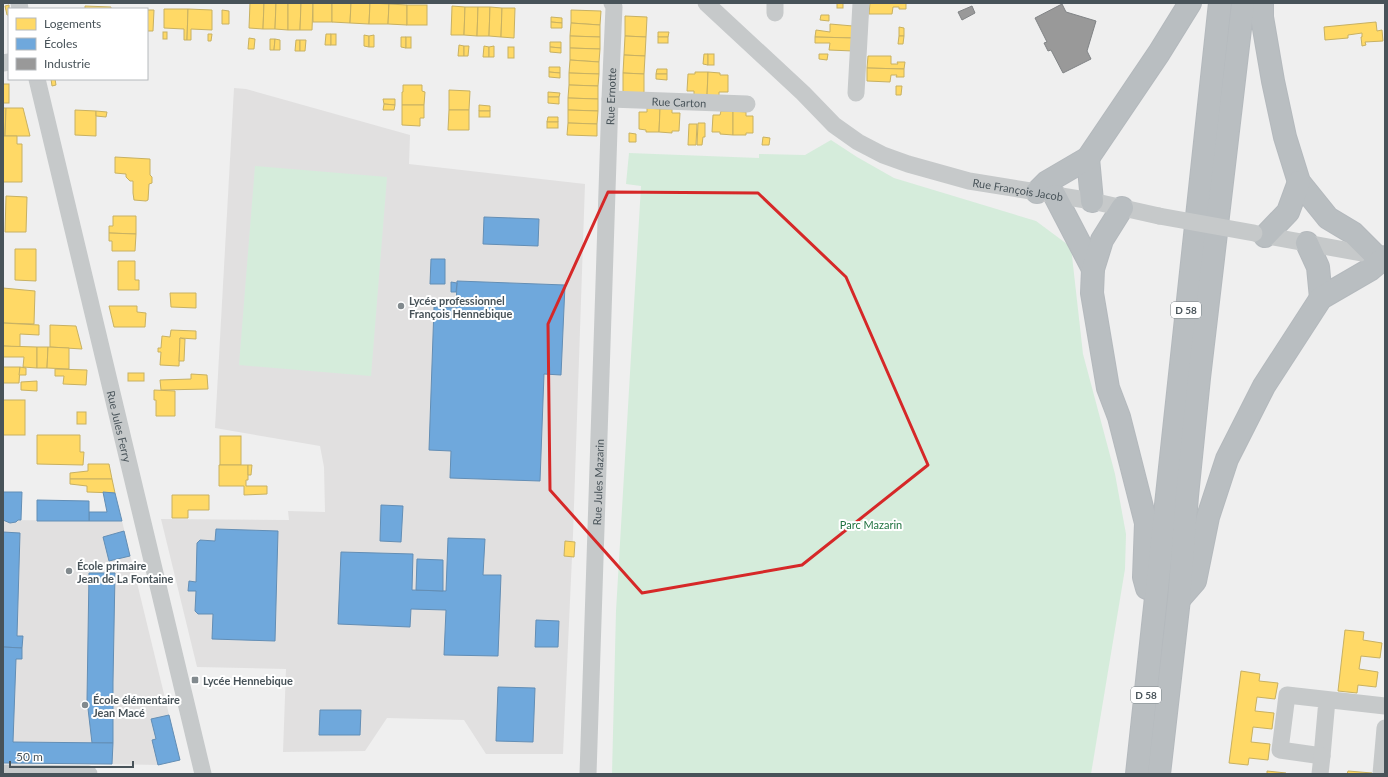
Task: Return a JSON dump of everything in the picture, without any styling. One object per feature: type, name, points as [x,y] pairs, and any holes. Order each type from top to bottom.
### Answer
[{"type":"highway","points":[[1092,268],[1046,194],[1047,182],[1088,158],[1190,3]]},
{"type":"highway","name":"D 58","points":[[1137,774],[1220,3]]},
{"type":"highway","name":"D 58","points":[[1159,774],[1179,600],[1198,378],[1243,3]]},
{"type":"highway","points":[[1179,600],[1195,581],[1208,517],[1227,458],[1264,386],[1321,298],[1371,269],[1380,256],[1353,233],[1328,218],[1299,182],[1285,137],[1273,81],[1262,17],[1262,3]]},
{"type":"highway","points":[[1088,158],[1092,201]]},
{"type":"highway","points":[[1260,235],[1288,212],[1299,182]]},
{"type":"highway","points":[[1122,208],[1102,240],[1092,268],[1092,293],[1108,388],[1119,417],[1146,523],[1144,577],[1154,616]]},
{"type":"highway","points":[[1307,243],[1318,267],[1321,298]]},
{"type":"street","name":"Rue Ernotte","points":[[608,190],[614,6],[612,3]]},
{"type":"street","name":"Rue François Jacob","points":[[706,3],[804,93],[834,125],[858,142],[883,155],[908,164],[969,181],[1092,201],[1159,216],[1380,256]]},
{"type":"street","points":[[856,93],[861,3]]},
{"type":"street","name":"Rue Jules Ferry","points":[[37,80],[203,774]]},
{"type":"street","name":"Rue Carton","points":[[610,99],[747,104]]},
{"type":"street","name":"Rue Jules Mazarin","points":[[588,774],[608,190]]},
{"type":"street","points":[[1322,756],[1280,750],[1287,695],[1385,706]]},
{"type":"street","points":[[1320,774],[1327,700]]},
{"type":"street","points":[[1381,774],[1385,728]]},
{"type":"street","points":[[3,773],[89,774]]},
{"type":"highlighted area","points":[[608,192],[758,193],[846,277],[928,465],[802,565],[642,593],[550,490],[548,324]]},
{"type":"shaded area","name":"Lycée professionnel François Hennebique","points":[[234,88],[246,89],[410,135],[409,164],[585,184],[573,535],[563,754],[486,754],[464,720],[387,718],[365,751],[283,752],[286,669],[197,667],[161,519],[289,520],[288,511],[325,512],[324,467],[320,446],[215,428]]},
{"type":"shaded area","points":[[3,520],[122,521],[180,760],[159,765],[3,762]]},
{"type":"green space","name":"Parc Mazarin","points":[[831,140],[894,178],[1036,221],[1071,247],[1083,354],[1115,474],[1126,534],[1125,569],[1091,774],[612,774],[616,611],[641,186],[626,184],[629,153],[759,158],[759,154],[805,155]]},
{"type":"green space","points":[[255,166],[387,177],[371,376],[239,365]]},
{"type":"building: Logements","points":[[250,3],[264,3],[263,29],[249,28]]},
{"type":"building: Logements","points":[[264,3],[276,3],[275,29],[263,29]]},
{"type":"building: Logements","points":[[276,3],[288,3],[288,30],[275,29]]},
{"type":"building: Logements","points":[[288,3],[301,3],[300,30],[288,30]]},
{"type":"building: Logements","points":[[301,3],[313,3],[312,30],[300,30]]},
{"type":"building: Logements","points":[[313,3],[332,3],[332,22],[313,22]]},
{"type":"building: Logements","points":[[332,3],[351,3],[350,23],[332,22]]},
{"type":"building: Logements","points":[[351,3],[370,3],[369,24],[350,23]]},
{"type":"building: Logements","points":[[370,3],[389,4],[388,24],[369,24]]},
{"type":"building: Logements","points":[[837,3],[843,3],[843,8],[837,8]]},
{"type":"building: Logements","points":[[870,3],[906,3],[906,9],[893,7],[892,14],[869,14]]},
{"type":"building: Logements","points":[[389,4],[407,5],[407,25],[388,24]]},
{"type":"building: Logements","points":[[9,5],[8,15],[7,15],[5,6]]},
{"type":"building: Logements","points":[[407,5],[427,5],[427,25],[407,25]]},
{"type":"building: Logements","points":[[85,6],[111,7],[111,8],[85,8]]},
{"type":"building: Logements","points":[[452,6],[465,7],[464,35],[451,35]]},
{"type":"building: Logements","points":[[465,7],[478,7],[477,36],[464,35]]},
{"type":"building: Logements","points":[[478,7],[490,7],[489,36],[477,36]]},
{"type":"building: Logements","points":[[490,7],[502,8],[501,37],[489,36]]},
{"type":"building: Logements","points":[[502,8],[515,8],[514,38],[501,37]]},
{"type":"building: Logements","points":[[164,9],[188,9],[187,40],[184,40],[184,29],[164,28]]},
{"type":"building: Logements","points":[[188,9],[212,10],[212,30],[191,29],[191,40],[187,40]]},
{"type":"building: Logements","points":[[148,10],[154,10],[153,31],[148,31]]},
{"type":"building: Logements","points":[[222,10],[229,11],[229,24],[222,24]]},
{"type":"building: Logements","points":[[571,10],[601,11],[600,25],[571,23]]},
{"type":"building: Logements","points":[[821,15],[829,15],[829,21],[820,20]]},
{"type":"building: Logements","points":[[625,16],[647,17],[646,37],[625,36]]},
{"type":"building: Logements","points":[[551,17],[562,18],[562,23],[551,22]]},
{"type":"building: Logements","points":[[551,22],[562,23],[562,28],[551,28]]},
{"type":"building: Logements","points":[[1376,22],[1377,31],[1382,30],[1383,41],[1365,42],[1366,45],[1362,46],[1362,33],[1348,35],[1348,38],[1325,40],[1324,27]]},
{"type":"building: Logements","points":[[571,23],[600,25],[600,37],[570,36]]},
{"type":"building: Logements","points":[[830,24],[853,26],[853,38],[815,37],[816,30],[830,32]]},
{"type":"building: Logements","points":[[899,27],[904,28],[904,36],[899,36]]},
{"type":"building: Logements","points":[[163,32],[167,32],[167,39],[163,39]]},
{"type":"building: Logements","points":[[658,32],[669,32],[668,37],[658,37]]},
{"type":"building: Logements","points":[[208,34],[212,34],[211,41],[208,41]]},
{"type":"building: Logements","points":[[326,34],[331,34],[331,45],[325,45]]},
{"type":"building: Logements","points":[[331,34],[336,34],[336,45],[331,45]]},
{"type":"building: Logements","points":[[364,35],[369,36],[369,47],[364,46]]},
{"type":"building: Logements","points":[[374,35],[374,47],[369,47],[369,36]]},
{"type":"building: Logements","points":[[570,36],[600,37],[600,49],[570,48]]},
{"type":"building: Logements","points":[[625,36],[646,37],[645,56],[624,55]]},
{"type":"building: Logements","points":[[899,36],[904,36],[903,44],[898,44]]},
{"type":"building: Logements","points":[[401,37],[406,37],[406,48],[401,47]]},
{"type":"building: Logements","points":[[406,37],[411,37],[411,48],[406,48]]},
{"type":"building: Logements","points":[[658,37],[668,37],[668,43],[658,43]]},
{"type":"building: Logements","points":[[815,37],[853,38],[853,51],[829,50],[830,43],[815,43]]},
{"type":"building: Logements","points":[[249,38],[255,39],[254,49],[248,49]]},
{"type":"building: Logements","points":[[270,39],[275,39],[274,50],[270,50]]},
{"type":"building: Logements","points":[[275,39],[280,40],[280,50],[274,50]]},
{"type":"building: Logements","points":[[296,40],[300,40],[300,51],[295,51]]},
{"type":"building: Logements","points":[[300,40],[306,40],[305,51],[300,51]]},
{"type":"building: Logements","points":[[550,42],[561,42],[561,48],[550,47]]},
{"type":"building: Logements","points":[[459,45],[464,46],[464,56],[458,56]]},
{"type":"building: Logements","points":[[464,46],[469,46],[468,56],[464,56]]},
{"type":"building: Logements","points":[[484,46],[489,47],[489,57],[483,57]]},
{"type":"building: Logements","points":[[494,46],[494,57],[489,57],[489,47]]},
{"type":"building: Logements","points":[[508,47],[514,47],[514,58],[508,58]]},
{"type":"building: Logements","points":[[550,47],[561,48],[561,53],[550,52]]},
{"type":"building: Logements","points":[[570,48],[600,49],[599,62],[570,60]]},
{"type":"building: Logements","points":[[704,54],[708,54],[708,65],[703,64]]},
{"type":"building: Logements","points":[[708,54],[714,54],[714,65],[708,65]]},
{"type":"building: Logements","points":[[819,54],[828,54],[827,60],[819,59]]},
{"type":"building: Logements","points":[[624,55],[645,56],[644,74],[623,73]]},
{"type":"building: Logements","points":[[868,56],[891,56],[891,64],[905,62],[904,69],[867,68]]},
{"type":"building: Logements","points":[[570,60],[599,62],[599,74],[569,73]]},
{"type":"building: Logements","points":[[549,67],[560,67],[560,73],[549,72]]},
{"type":"building: Logements","points":[[867,68],[904,69],[904,77],[896,77],[897,75],[891,75],[890,82],[867,81]]},
{"type":"building: Logements","points":[[657,69],[667,69],[667,74],[656,74]]},
{"type":"building: Logements","points":[[549,72],[560,73],[560,78],[549,77]]},
{"type":"building: Logements","points":[[695,72],[708,72],[707,96],[694,95],[694,91],[687,91],[688,74],[695,74]]},
{"type":"building: Logements","points":[[708,72],[728,75],[728,92],[719,92],[719,96],[707,96]]},
{"type":"building: Logements","points":[[569,73],[599,74],[598,86],[569,85]]},
{"type":"building: Logements","points":[[623,73],[644,74],[644,94],[623,93]]},
{"type":"building: Logements","points":[[656,74],[667,74],[667,80],[656,79]]},
{"type":"building: Logements","points":[[51,80],[55,80],[56,85],[52,86]]},
{"type":"building: Logements","points":[[3,84],[9,84],[9,103],[3,103]]},
{"type":"building: Logements","points":[[403,85],[422,85],[422,91],[425,92],[424,105],[402,105]]},
{"type":"building: Logements","points":[[569,85],[598,86],[598,99],[568,98]]},
{"type":"building: Logements","points":[[896,86],[902,86],[901,95],[896,95]]},
{"type":"building: Logements","points":[[449,90],[470,91],[469,110],[449,110]]},
{"type":"building: Logements","points":[[548,92],[560,93],[559,97],[548,97]]},
{"type":"building: Logements","points":[[548,97],[559,97],[559,104],[548,103]]},
{"type":"building: Logements","points":[[568,98],[598,99],[598,111],[568,110]]},
{"type":"building: Logements","points":[[383,99],[395,99],[395,105],[384,104]]},
{"type":"building: Logements","points":[[384,104],[395,105],[394,110],[383,110]]},
{"type":"building: Logements","points":[[402,105],[424,105],[424,118],[420,118],[420,126],[402,125]]},
{"type":"building: Logements","points":[[479,105],[490,106],[490,111],[479,111]]},
{"type":"building: Logements","points":[[3,108],[6,108],[5,136],[3,136]]},
{"type":"building: Logements","points":[[6,108],[23,108],[30,136],[5,136]]},
{"type":"building: Logements","points":[[647,108],[660,109],[659,132],[646,132],[646,130],[639,129],[639,112],[647,112]]},
{"type":"building: Logements","points":[[660,109],[672,109],[672,113],[680,113],[679,131],[672,131],[672,133],[659,132]]},
{"type":"building: Logements","points":[[75,110],[96,111],[96,136],[75,135]]},
{"type":"building: Logements","points":[[449,110],[469,110],[469,130],[448,130]]},
{"type":"building: Logements","points":[[568,110],[598,111],[597,124],[568,123]]},
{"type":"building: Logements","points":[[96,111],[107,112],[106,117],[96,116]]},
{"type":"building: Logements","points":[[479,111],[490,111],[490,117],[479,117]]},
{"type":"building: Logements","points":[[721,111],[733,111],[733,135],[712,132],[713,115],[720,115]]},
{"type":"building: Logements","points":[[733,111],[746,112],[746,116],[753,116],[753,133],[746,133],[746,135],[733,135]]},
{"type":"building: Logements","points":[[548,117],[558,117],[558,122],[547,122]]},
{"type":"building: Logements","points":[[547,122],[558,122],[558,128],[547,128]]},
{"type":"building: Logements","points":[[568,123],[597,124],[597,136],[567,135]]},
{"type":"building: Logements","points":[[698,123],[705,123],[705,137],[703,137],[702,145],[697,145]]},
{"type":"building: Logements","points":[[689,124],[697,124],[696,145],[688,145]]},
{"type":"building: Logements","points":[[629,133],[636,134],[636,142],[629,142]]},
{"type":"building: Logements","points":[[3,136],[17,136],[17,144],[22,144],[22,182],[3,182]]},
{"type":"building: Logements","points":[[763,137],[770,138],[769,145],[762,145]]},
{"type":"building: Logements","points":[[115,157],[150,159],[150,175],[152,177],[152,183],[149,184],[148,200],[134,200],[133,181],[130,181],[126,177],[126,174],[115,173]]},
{"type":"building: Logements","points":[[6,196],[27,197],[26,232],[5,232]]},
{"type":"building: Logements","points":[[113,216],[136,216],[136,234],[109,233],[109,226],[113,226]]},
{"type":"building: Logements","points":[[109,233],[136,234],[135,251],[112,251],[112,241],[109,241]]},
{"type":"building: Logements","points":[[15,249],[36,249],[36,281],[15,280]]},
{"type":"building: Logements","points":[[118,261],[135,261],[135,280],[139,280],[139,290],[118,290]]},
{"type":"building: Logements","points":[[3,288],[35,291],[34,324],[3,323]]},
{"type":"building: Logements","points":[[170,293],[196,293],[196,308],[171,307]]},
{"type":"building: Logements","points":[[109,306],[137,306],[137,312],[146,313],[145,327],[114,327]]},
{"type":"building: Logements","points":[[3,323],[39,325],[39,335],[20,334],[20,347],[3,346]]},
{"type":"building: Logements","points":[[50,325],[76,326],[82,349],[50,347]]},
{"type":"building: Logements","points":[[171,330],[196,331],[196,339],[180,338],[179,366],[160,365],[161,352],[158,352],[158,348],[161,348],[162,336],[170,337]]},
{"type":"building: Logements","points":[[180,338],[185,339],[184,361],[179,361]]},
{"type":"building: Logements","points":[[3,346],[37,347],[37,368],[23,367],[24,357],[3,357]]},
{"type":"building: Logements","points":[[37,347],[48,347],[47,368],[37,368]]},
{"type":"building: Logements","points":[[48,347],[69,348],[69,369],[47,368]]},
{"type":"building: Logements","points":[[3,367],[20,367],[19,383],[3,383]]},
{"type":"building: Logements","points":[[20,367],[26,368],[26,375],[19,375]]},
{"type":"building: Logements","points":[[55,369],[87,370],[86,385],[63,384],[64,376],[55,376]]},
{"type":"building: Logements","points":[[128,373],[144,373],[144,381],[128,381]]},
{"type":"building: Logements","points":[[191,374],[207,375],[208,389],[161,390],[160,380],[191,379]]},
{"type":"building: Logements","points":[[37,381],[37,391],[21,390],[21,382]]},
{"type":"building: Logements","points":[[154,390],[175,391],[175,416],[156,416],[156,400],[154,400]]},
{"type":"building: Logements","points":[[3,400],[25,400],[25,435],[3,435]]},
{"type":"building: Logements","points":[[77,412],[86,412],[86,424],[77,424]]},
{"type":"building: Logements","points":[[37,435],[80,435],[80,452],[84,452],[83,465],[37,464]]},
{"type":"building: Logements","points":[[220,436],[241,436],[241,465],[220,465]]},
{"type":"building: Logements","points":[[88,464],[109,464],[112,479],[70,479],[70,473],[88,471]]},
{"type":"building: Logements","points":[[219,465],[248,465],[248,480],[246,480],[246,486],[267,486],[267,494],[244,495],[244,486],[219,486]]},
{"type":"building: Logements","points":[[248,465],[252,465],[251,475],[248,475]]},
{"type":"building: Logements","points":[[70,479],[112,479],[115,493],[87,492],[87,486],[70,484]]},
{"type":"building: Logements","points":[[172,495],[209,495],[209,510],[188,510],[188,518],[172,518]]},
{"type":"building: Logements","points":[[565,541],[575,542],[574,557],[564,556]]},
{"type":"building: Logements","points":[[1345,630],[1364,632],[1363,640],[1382,643],[1380,658],[1361,656],[1359,669],[1378,672],[1376,687],[1358,685],[1357,693],[1338,691]]},
{"type":"building: Logements","points":[[1241,671],[1260,674],[1259,681],[1278,683],[1275,699],[1257,697],[1255,711],[1274,713],[1272,729],[1253,727],[1251,742],[1270,744],[1268,760],[1249,758],[1248,765],[1229,763]]},
{"type":"building: Logements","points":[[1267,771],[1286,773],[1286,774],[1267,774]]},
{"type":"building: Logements","points":[[1348,771],[1372,773],[1372,774],[1347,774]]},
{"type":"building: Écoles","points":[[484,217],[539,219],[538,246],[483,244]]},
{"type":"building: Écoles","points":[[431,259],[445,259],[445,284],[430,284]]},
{"type":"building: Écoles","points":[[457,281],[565,285],[561,375],[544,374],[540,481],[450,478],[451,451],[429,450],[434,307],[456,308]]},
{"type":"building: Écoles","points":[[451,282],[457,283],[456,292],[451,292]]},
{"type":"building: Écoles","points":[[3,492],[22,492],[21,520],[10,523],[3,520]]},
{"type":"building: Écoles","points":[[103,492],[115,493],[122,521],[89,521],[89,512],[107,512]]},
{"type":"building: Écoles","points":[[37,500],[89,501],[89,521],[37,521]]},
{"type":"building: Écoles","points":[[381,505],[403,506],[401,542],[380,541]]},
{"type":"building: Écoles","points":[[216,529],[278,531],[275,641],[212,639],[213,614],[198,614],[195,611],[196,591],[188,591],[189,581],[196,582],[197,543],[200,540],[215,541]]},
{"type":"building: Écoles","points":[[124,531],[130,556],[109,561],[103,537]]},
{"type":"building: Écoles","points":[[3,532],[20,533],[17,636],[23,636],[22,648],[3,647]]},
{"type":"building: Écoles","points":[[448,538],[485,539],[483,575],[501,575],[498,656],[444,655],[446,610],[411,609],[410,627],[338,624],[341,552],[413,554],[412,590],[446,591]]},
{"type":"building: Écoles","points":[[417,559],[443,560],[443,591],[416,590]]},
{"type":"building: Écoles","points":[[89,573],[115,573],[113,743],[92,743],[87,700]]},
{"type":"building: Écoles","points":[[536,620],[559,621],[558,647],[535,647]]},
{"type":"building: Écoles","points":[[3,647],[22,648],[22,659],[16,659],[13,742],[113,743],[112,764],[3,763]]},
{"type":"building: Écoles","points":[[498,687],[535,688],[533,742],[496,741]]},
{"type":"building: Écoles","points":[[320,710],[361,710],[360,735],[319,735]]},
{"type":"building: Écoles","points":[[169,715],[180,760],[158,765],[152,740],[156,739],[151,719]]},
{"type":"building: Industrie","points":[[1062,4],[1066,12],[1096,21],[1087,51],[1091,59],[1063,73],[1051,50],[1048,51],[1044,43],[1047,42],[1035,18]]},
{"type":"building: Industrie","points":[[972,6],[975,13],[962,20],[958,12]]},
{"type":"place","name":"Lycée professionnel François Hennebique","points":[[401,306]]},
{"type":"place","name":"École primaire Jean de La Fontaine","points":[[69,571]]},
{"type":"place","name":"Lycée Hennebique","points":[[195,680]]},
{"type":"place","name":"École élémentaire Jean Macé","points":[[85,705]]}]
